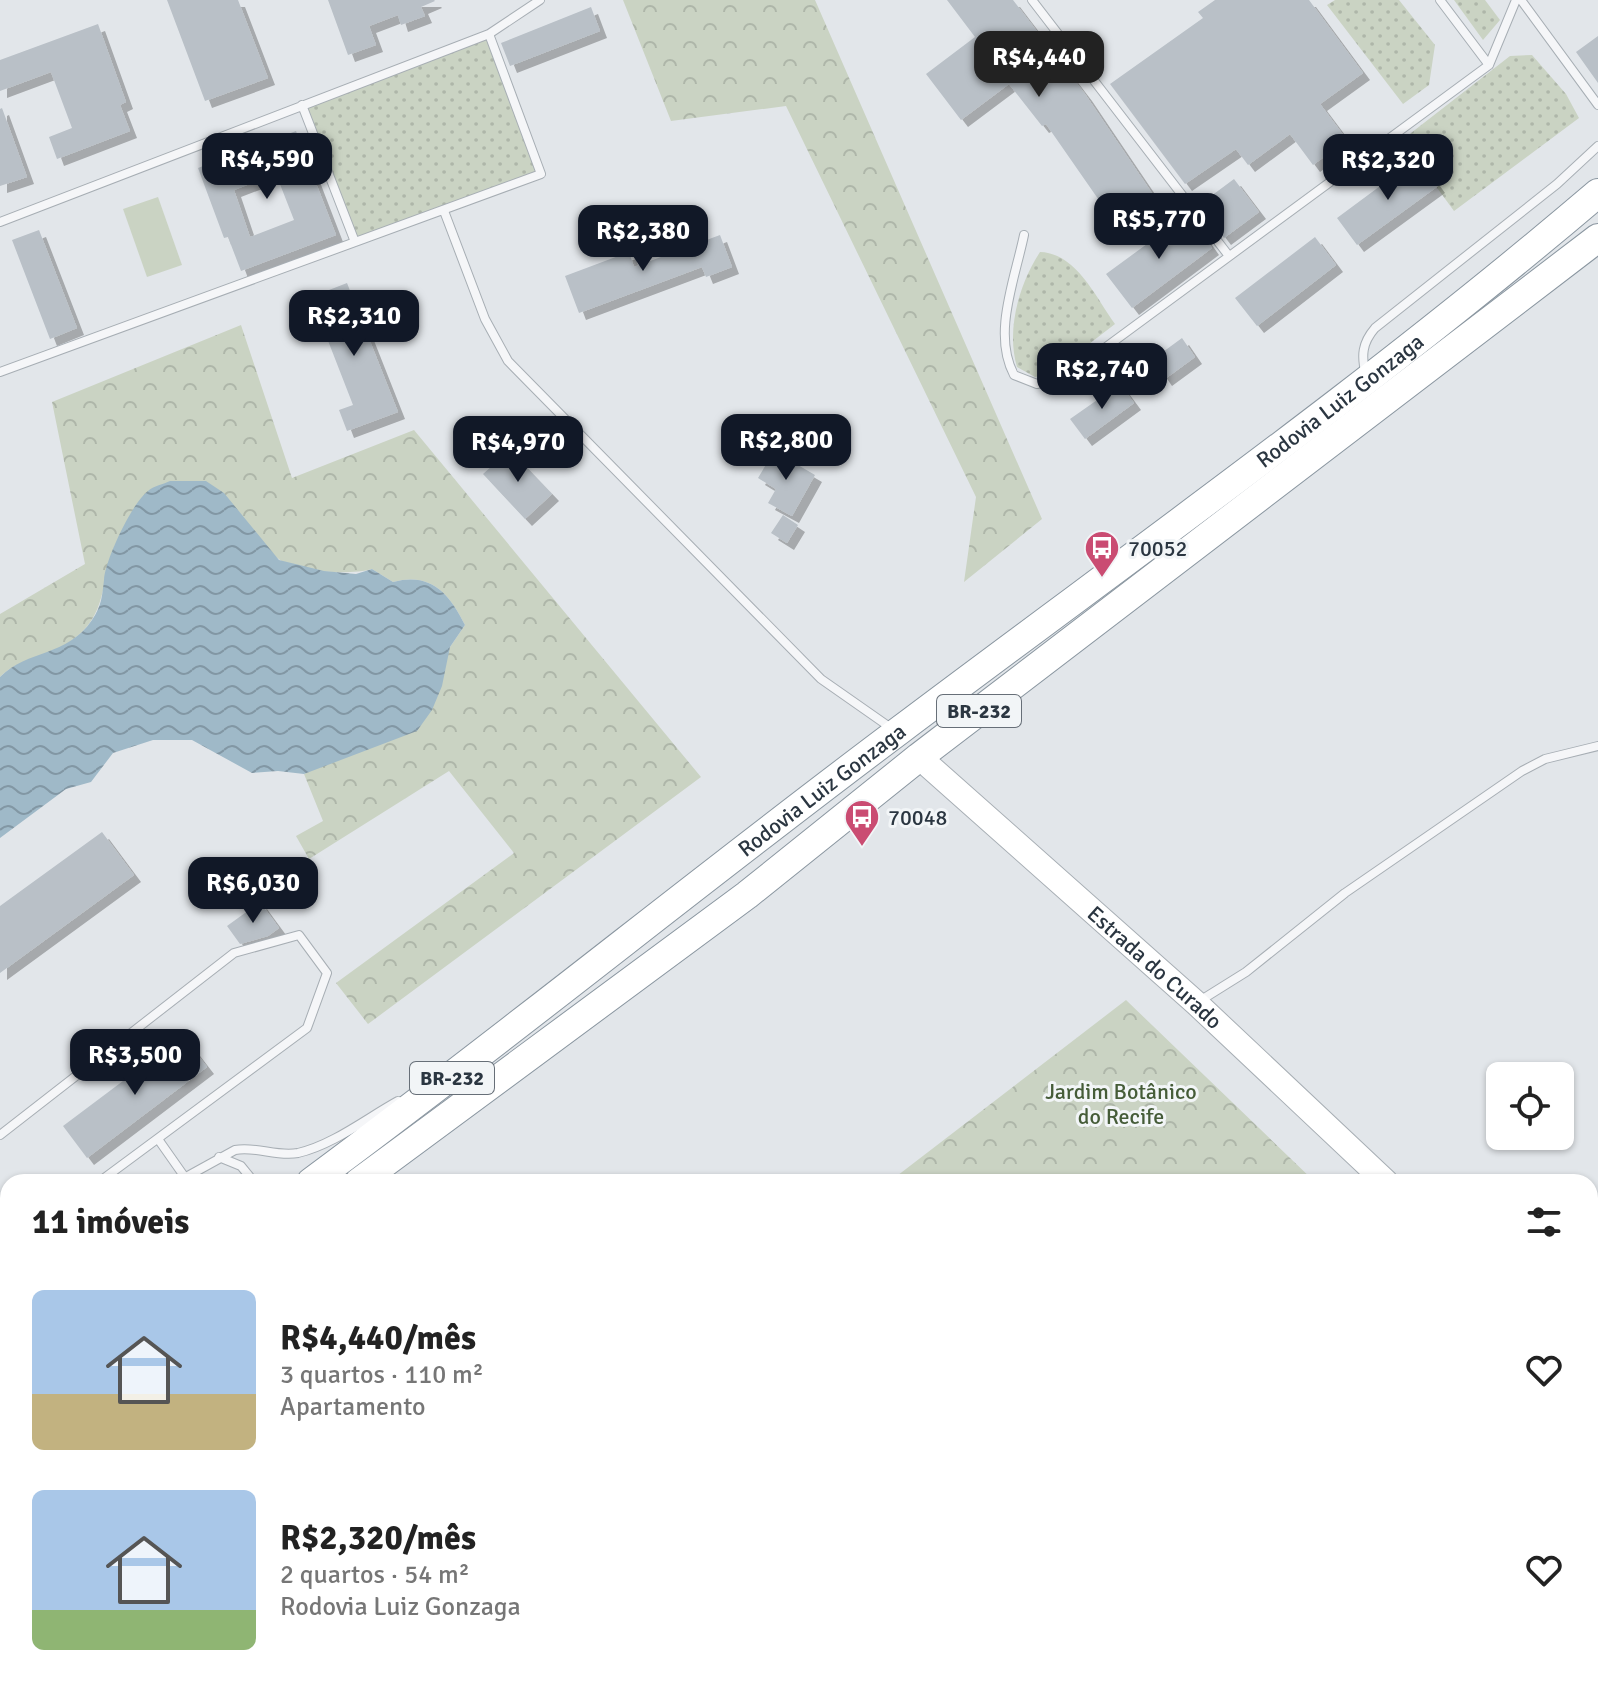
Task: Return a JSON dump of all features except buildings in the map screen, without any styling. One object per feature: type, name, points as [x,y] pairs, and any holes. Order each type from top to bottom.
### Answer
[{"type":"highway","name":"Rodovia Luiz Gonzaga","points":[[322,1174],[467,1067],[896,732],[1368,382],[1598,193]]},
{"type":"highway","name":"Rodovia Luiz Gonzaga","points":[[370,1174],[747,895],[919,757],[1594,246]]},
{"type":"main road","name":"Estrada do Curado","points":[[919,757],[1196,1003],[1378,1174]]},
{"type":"lane","points":[[0,222],[489,34],[540,0]]},
{"type":"lane","points":[[1032,0],[1229,256]]},
{"type":"lane","points":[[1440,0],[1489,65]]},
{"type":"lane","points":[[1024,235],[1003,335],[1006,361],[1014,375],[1037,384],[1064,378],[1489,65],[1518,0],[1598,105]]},
{"type":"lane","points":[[0,372],[541,174],[489,34]]},
{"type":"lane","points":[[302,105],[355,242]]},
{"type":"lane","points":[[1368,382],[1363,361],[1365,340],[1375,328],[1557,184],[1598,146]]},
{"type":"lane","points":[[444,211],[485,319],[508,361],[821,679],[896,732]]},
{"type":"lane","points":[[1196,1003],[1246,972],[1345,893],[1522,771],[1545,759],[1598,746]]},
{"type":"lane","points":[[0,1135],[234,953],[299,935],[327,973],[307,1028],[110,1174]]},
{"type":"lane","points":[[190,1174],[219,1157],[246,1148],[279,1154],[317,1146],[467,1067]]},
{"type":"lane","points":[[158,1139],[178,1174]]},
{"type":"lane","points":[[219,1157],[241,1166],[248,1174]]},
{"type":"green space","points":[[623,0],[815,0],[1042,519],[964,582],[976,497],[786,106],[671,121]]},
{"type":"green space","points":[[1335,0],[1399,0],[1435,45],[1429,85],[1403,104],[1327,5]]},
{"type":"green space","points":[[1454,0],[1485,0],[1500,20],[1483,40]]},
{"type":"green space","points":[[489,34],[541,174],[355,242],[302,105]]},
{"type":"green space","points":[[1532,55],[1566,94],[1579,118],[1454,211],[1402,140],[1510,56]]},
{"type":"green space","points":[[158,197],[182,265],[147,277],[123,209]]},
{"type":"green space","points":[[1040,252],[1053,254],[1074,268],[1115,324],[1050,374],[1035,377],[1017,367],[1013,338],[1016,308],[1026,278]]},
{"type":"green space","points":[[241,325],[292,478],[414,430],[701,777],[368,1024],[336,983],[514,853],[449,771],[309,859],[296,836],[323,821],[304,774],[329,762],[445,663],[450,647],[465,625],[445,595],[428,583],[418,580],[393,582],[372,569],[325,572],[289,564],[270,551],[239,512],[115,545],[102,596],[91,621],[82,632],[49,654],[18,665],[0,677],[0,614],[85,564],[52,402]]},
{"type":"green space","name":"Jardim Botânico do Recife","points":[[1126,1000],[1307,1174],[899,1174]]},
{"type":"water","points":[[170,481],[206,481],[224,493],[279,560],[324,571],[356,574],[372,569],[393,582],[418,580],[437,588],[452,603],[465,625],[450,647],[442,686],[432,710],[417,731],[304,774],[278,771],[252,773],[192,740],[153,740],[113,753],[91,782],[66,789],[0,838],[0,677],[23,661],[59,647],[82,632],[98,610],[109,559],[127,519],[148,491]]},
{"type":"place","name":"70052","points":[[1102,579]]},
{"type":"place","name":"70048","points":[[862,848]]}]
